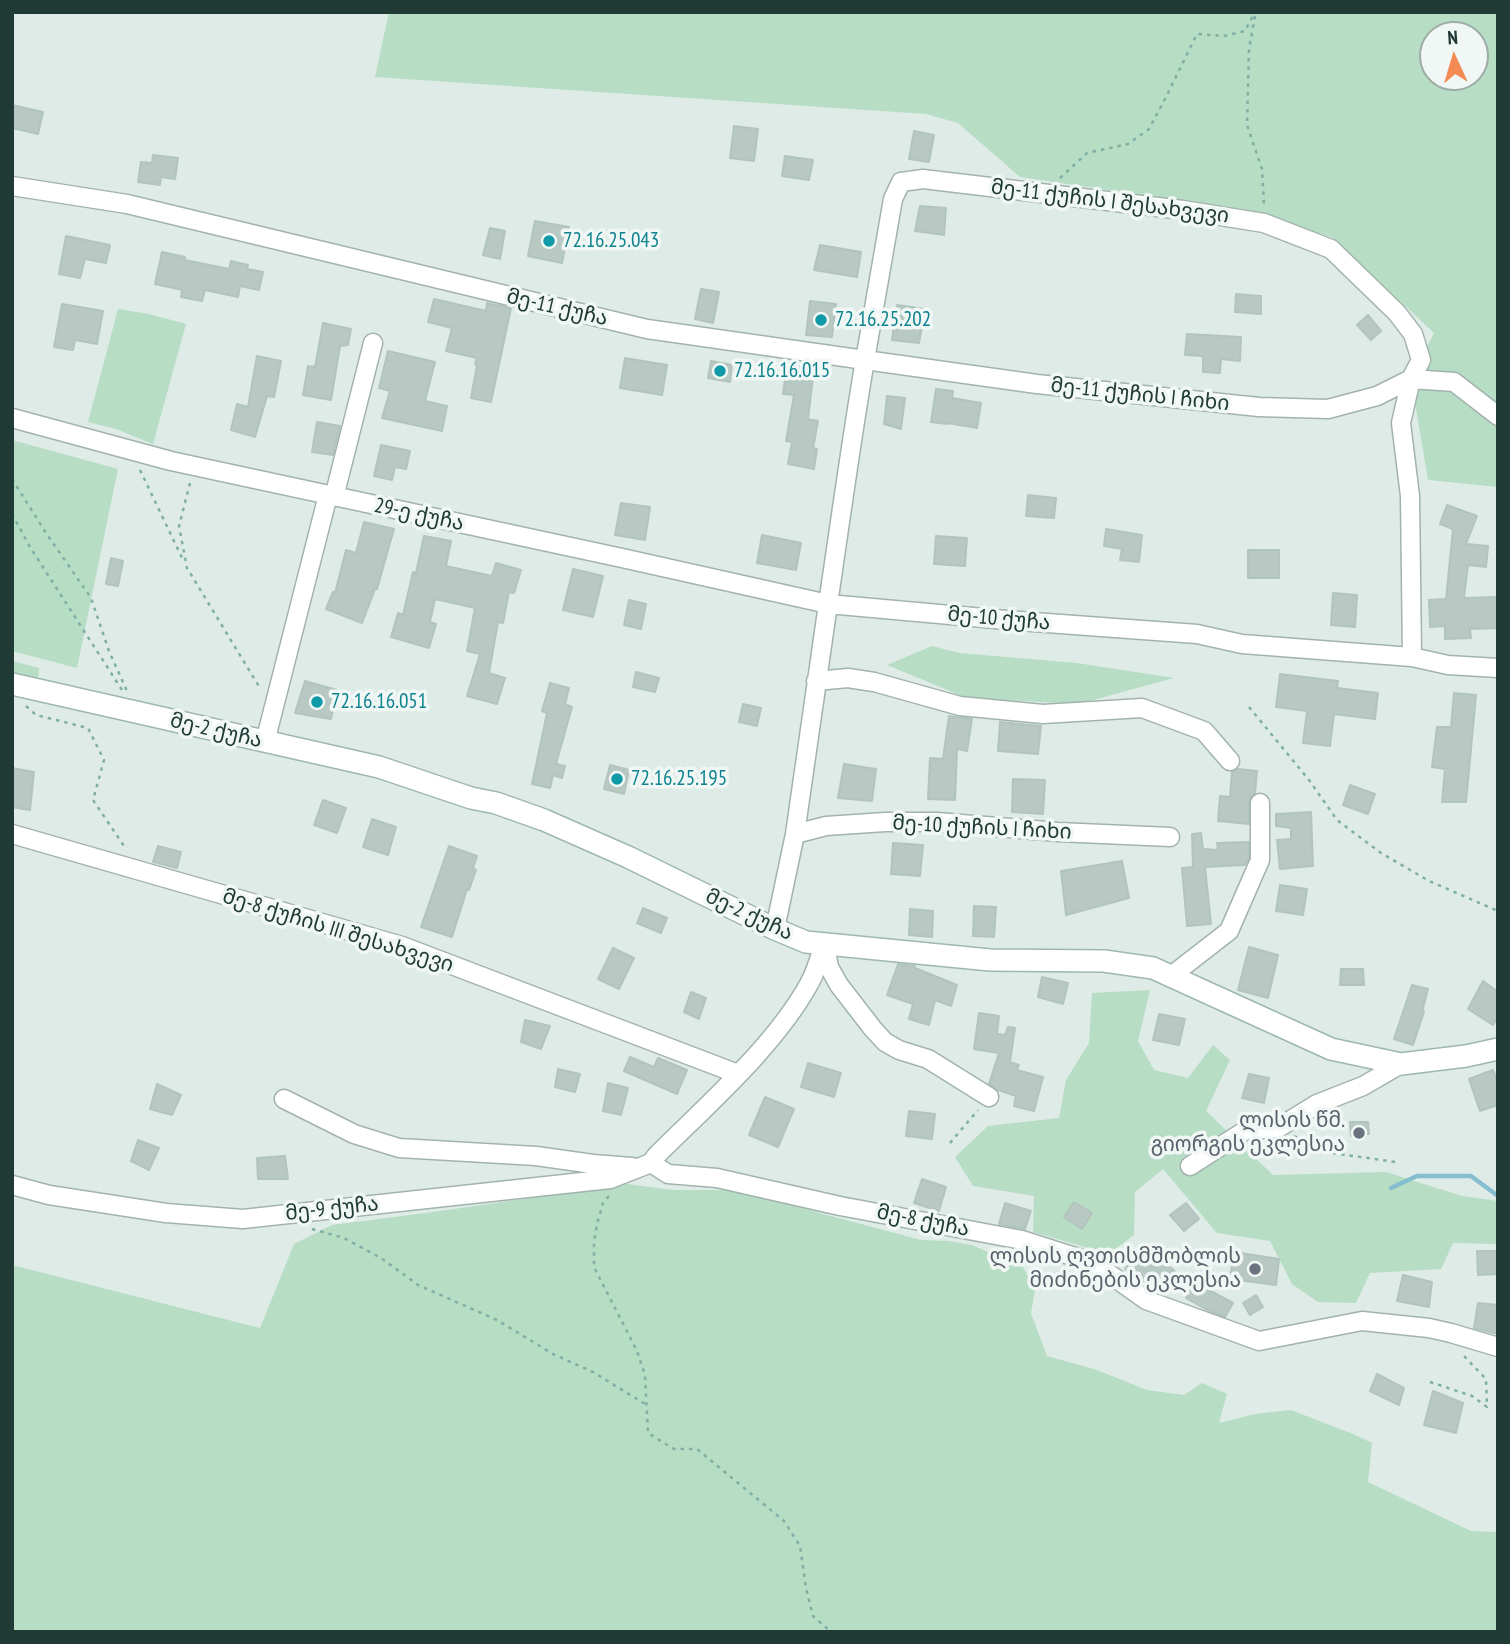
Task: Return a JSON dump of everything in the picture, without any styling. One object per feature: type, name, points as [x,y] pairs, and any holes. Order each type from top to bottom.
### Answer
[{"type":"main road","name":"მე-2 ქუჩა","points":[[20,686],[379,767],[471,798],[496,803],[544,820],[640,863],[806,942],[990,960],[1104,961],[1153,968],[1331,1049],[1401,1064],[1498,1049]]},
{"type":"street","name":"მე-11 ქუჩის I შესახვევი","points":[[865,360],[893,199],[901,182],[923,179],[1183,210],[1265,223],[1331,248],[1397,313],[1413,334],[1421,360],[1411,379]]},
{"type":"street","name":"მე-11 ქუჩა","points":[[12,186],[127,204],[647,329],[865,360]]},
{"type":"street","points":[[265,742],[373,343]]},
{"type":"street","name":"მე-11 ქუჩის I ჩიხი","points":[[865,360],[1037,384],[1259,407],[1328,409],[1377,396],[1411,379]]},
{"type":"street","points":[[775,929],[795,834],[865,360]]},
{"type":"street","points":[[1412,657],[1410,496],[1401,423],[1411,379],[1454,382],[1498,416]]},
{"type":"street","name":"29-ე ქუჩა","points":[[12,418],[171,461],[828,604]]},
{"type":"street","name":"მე-10 ქუჩა","points":[[828,604],[1197,634],[1242,644],[1412,657],[1448,665],[1498,668]]},
{"type":"street","points":[[816,681],[848,678],[874,682],[960,706],[1043,714],[1142,708],[1204,731],[1230,761]]},
{"type":"street","points":[[1171,976],[1229,931],[1260,860],[1260,803]]},
{"type":"street","name":"მე-10 ქუჩის I ჩიხი","points":[[795,834],[826,826],[937,822],[1058,832],[1170,837]]},
{"type":"street","name":"მე-8 ქუჩის III შესახვევი","points":[[12,834],[402,946],[737,1074]]},
{"type":"street","points":[[640,1168],[656,1156],[772,1037],[810,982],[824,944]]},
{"type":"street","points":[[824,944],[829,967],[839,985],[885,1042],[899,1050],[928,1059],[989,1097]]},
{"type":"street","points":[[1190,1166],[1245,1130],[1278,1128],[1317,1104],[1363,1086],[1401,1064]]},
{"type":"street","name":"მე-8 ქუჩა","points":[[284,1099],[354,1134],[399,1148],[536,1156],[717,1178],[840,1206],[1022,1240],[1094,1263],[1146,1300],[1258,1341],[1362,1321],[1429,1328],[1498,1347]]},
{"type":"street","name":"მე-9 ქუჩა","points":[[12,1185],[50,1195],[140,1209],[243,1219],[610,1179],[640,1168]]},
{"type":"path","points":[[1055,182],[1087,153],[1128,144],[1149,129],[1197,34],[1224,36],[1245,31],[1255,12]]},
{"type":"path","points":[[1255,12],[1249,50],[1247,125],[1262,169],[1265,223]]},
{"type":"path","points":[[130,449],[187,568],[265,695]]},
{"type":"path","points":[[187,568],[179,526],[190,483],[198,465]]},
{"type":"path","points":[[12,479],[91,598],[109,651],[137,713]]},
{"type":"path","points":[[12,514],[30,547],[137,713]]},
{"type":"path","points":[[20,686],[23,704],[36,715],[88,727],[104,760],[93,800],[122,844],[145,872]]},
{"type":"path","points":[[1249,707],[1309,780],[1337,820],[1381,853],[1429,881],[1498,911]]},
{"type":"path","points":[[950,1143],[989,1097]]},
{"type":"path","points":[[1278,1128],[1326,1152],[1395,1162]]},
{"type":"path","points":[[640,1168],[603,1203],[594,1242],[594,1268],[637,1350],[645,1374],[648,1433],[674,1449],[697,1449],[784,1521],[800,1546],[813,1616],[831,1632]]},
{"type":"path","points":[[307,1227],[344,1238],[382,1258],[418,1285],[497,1320],[553,1354],[593,1372],[645,1404]]},
{"type":"path","points":[[1430,1382],[1472,1396],[1486,1407],[1486,1379],[1457,1348],[1451,1333]]},
{"type":"green space","points":[[389,12],[1498,12],[1498,487],[1428,480],[1411,379],[1434,333],[1332,237],[1243,210],[1020,177],[958,123],[926,114],[375,77]]},
{"type":"green space","points":[[118,309],[186,324],[153,444],[116,429],[88,422]]},
{"type":"green space","points":[[12,440],[118,469],[77,668],[12,651]]},
{"type":"green space","points":[[932,646],[959,653],[1077,663],[1174,678],[1078,704],[967,698],[887,665]]},
{"type":"green space","points":[[12,661],[39,668],[38,682],[12,677]]},
{"type":"green space","points":[[1150,990],[1138,1041],[1154,1070],[1188,1078],[1213,1045],[1230,1060],[1206,1111],[1273,1175],[1386,1172],[1462,1196],[1498,1201],[1498,1244],[1453,1243],[1441,1269],[1370,1273],[1356,1303],[1318,1302],[1292,1284],[1270,1241],[1217,1233],[1163,1169],[1135,1192],[1134,1235],[1109,1254],[1033,1232],[1034,1196],[973,1186],[955,1157],[988,1126],[1059,1118],[1066,1080],[1089,1043],[1092,993]]},
{"type":"green space","points":[[627,1184],[673,1190],[734,1190],[921,1240],[972,1245],[1023,1267],[1035,1291],[1031,1313],[1047,1356],[1097,1370],[1147,1390],[1184,1395],[1202,1383],[1227,1394],[1219,1423],[1255,1414],[1291,1410],[1372,1443],[1368,1482],[1471,1531],[1498,1532],[1498,1632],[12,1632],[12,1265],[260,1328],[294,1244],[332,1225]]},
{"type":"building","points":[[12,105],[43,112],[38,134],[12,128]]},
{"type":"building","points":[[734,126],[758,129],[754,161],[730,158]]},
{"type":"building","points":[[914,131],[934,135],[929,162],[909,159]]},
{"type":"building","points":[[153,155],[178,158],[175,179],[161,177],[160,185],[138,182],[141,162],[152,163]]},
{"type":"building","points":[[785,156],[813,160],[809,180],[782,176]]},
{"type":"building","points":[[920,206],[946,208],[944,235],[915,231]]},
{"type":"building","name":"72.16.25.043","points":[[535,221],[569,227],[562,263],[528,256]]},
{"type":"building","points":[[490,228],[505,231],[500,259],[483,255]]},
{"type":"building","points":[[66,236],[110,245],[106,263],[85,259],[80,278],[59,274]]},
{"type":"building","points":[[820,245],[861,252],[857,277],[814,270]]},
{"type":"building","points":[[162,252],[229,269],[231,261],[248,265],[247,269],[263,272],[259,290],[240,286],[238,297],[205,290],[202,301],[181,297],[182,290],[155,284]]},
{"type":"building","points":[[701,289],[719,292],[713,323],[695,319]]},
{"type":"building","points":[[1236,294],[1261,296],[1261,314],[1235,312]]},
{"type":"building","points":[[434,299],[486,311],[487,303],[511,308],[491,402],[471,398],[477,358],[446,351],[452,328],[428,322]]},
{"type":"building","name":"72.16.25.202","points":[[810,301],[836,304],[832,337],[806,335]]},
{"type":"building","points":[[62,304],[103,311],[97,344],[75,340],[73,350],[54,347]]},
{"type":"building","points":[[897,305],[925,309],[919,343],[892,340]]},
{"type":"building","points":[[1368,315],[1381,331],[1371,340],[1357,325]]},
{"type":"building","points":[[323,323],[351,329],[348,345],[340,346],[331,400],[303,395],[308,366],[315,367]]},
{"type":"building","points":[[1187,334],[1241,337],[1240,361],[1221,359],[1220,373],[1203,372],[1203,356],[1185,355]]},
{"type":"building","points":[[388,351],[435,362],[425,401],[447,406],[442,431],[382,418],[390,391],[379,388]]},
{"type":"building","points":[[257,356],[281,361],[274,397],[267,396],[255,437],[231,430],[237,404],[248,407]]},
{"type":"building","points":[[625,358],[667,365],[662,395],[620,388]]},
{"type":"building","name":"72.16.16.015","points":[[711,361],[732,365],[730,382],[708,378]]},
{"type":"building","points":[[787,365],[814,369],[808,419],[818,421],[813,448],[817,449],[814,469],[788,464],[792,442],[786,441],[794,395],[783,394]]},
{"type":"building","points":[[936,389],[953,391],[952,398],[981,403],[977,428],[931,422]]},
{"type":"building","points":[[887,396],[905,398],[901,429],[884,424]]},
{"type":"building","points":[[317,422],[340,426],[333,455],[312,452]]},
{"type":"building","points":[[381,445],[410,451],[406,469],[395,467],[392,480],[374,476]]},
{"type":"building","points":[[1028,495],[1056,498],[1054,518],[1026,516]]},
{"type":"building","points":[[621,503],[650,507],[645,540],[615,535]]},
{"type":"building","points":[[1447,505],[1477,516],[1466,544],[1488,546],[1486,567],[1468,565],[1464,598],[1498,597],[1498,628],[1470,629],[1471,638],[1445,639],[1445,626],[1430,627],[1429,600],[1446,599],[1453,529],[1440,524]]},
{"type":"building","points":[[364,522],[394,529],[377,589],[362,623],[326,609],[333,592],[335,593],[346,550],[356,553]]},
{"type":"building","points":[[1106,529],[1142,535],[1139,562],[1120,560],[1122,549],[1104,546]]},
{"type":"building","points":[[762,535],[801,543],[796,570],[757,563]]},
{"type":"building","points":[[424,536],[451,541],[446,566],[492,576],[496,563],[521,570],[514,593],[509,592],[503,623],[498,622],[489,673],[505,678],[497,704],[467,696],[480,654],[467,651],[475,608],[435,599],[430,622],[436,624],[429,648],[391,637],[398,613],[403,615]]},
{"type":"building","points":[[936,536],[967,538],[965,566],[934,564]]},
{"type":"building","points":[[1248,550],[1279,550],[1279,578],[1248,578]]},
{"type":"building","points":[[111,558],[123,561],[118,586],[106,584]]},
{"type":"building","points":[[573,569],[603,576],[593,617],[563,610]]},
{"type":"building","points":[[1333,593],[1357,595],[1355,627],[1331,625]]},
{"type":"building","points":[[629,600],[646,604],[641,629],[624,625]]},
{"type":"building","points":[[636,672],[659,678],[655,692],[633,687]]},
{"type":"building","points":[[1280,674],[1338,681],[1337,688],[1378,693],[1375,719],[1334,714],[1330,746],[1303,743],[1307,711],[1276,707]]},
{"type":"building","name":"72.16.16.051","points":[[305,681],[337,690],[331,719],[295,713]]},
{"type":"building","points":[[550,683],[569,688],[565,704],[572,707],[556,764],[565,766],[562,778],[553,775],[550,788],[532,784],[547,713],[542,711]]},
{"type":"building","points":[[1454,693],[1476,695],[1466,802],[1442,802],[1445,769],[1432,767],[1437,727],[1451,727]]},
{"type":"building","points":[[743,704],[761,708],[757,726],[739,722]]},
{"type":"building","points":[[949,716],[972,719],[967,751],[957,749],[955,800],[928,799],[930,758],[943,759]]},
{"type":"building","points":[[1000,722],[1041,726],[1038,754],[998,751]]},
{"type":"building","points":[[844,764],[876,769],[872,801],[838,798]]},
{"type":"building","name":"72.16.25.195","points":[[610,765],[629,770],[624,794],[604,789]]},
{"type":"building","points":[[12,768],[34,772],[30,810],[12,807]]},
{"type":"building","points":[[1238,769],[1257,771],[1255,793],[1249,802],[1249,824],[1218,821],[1220,796],[1230,797],[1232,772]]},
{"type":"building","points":[[1013,779],[1045,780],[1043,814],[1012,812]]},
{"type":"building","points":[[1350,785],[1375,794],[1368,814],[1343,805]]},
{"type":"building","points":[[323,800],[346,808],[337,833],[314,825]]},
{"type":"building","points":[[1311,812],[1313,866],[1280,869],[1277,840],[1291,839],[1291,828],[1276,826],[1276,814]]},
{"type":"building","points":[[372,819],[396,827],[388,855],[363,847]]},
{"type":"building","points":[[1201,833],[1203,849],[1218,850],[1217,843],[1249,842],[1249,858],[1245,865],[1205,867],[1211,924],[1187,926],[1182,868],[1193,867],[1192,834]]},
{"type":"building","points":[[893,843],[923,845],[920,876],[891,874]]},
{"type":"building","points":[[158,846],[181,852],[177,868],[153,862]]},
{"type":"building","points":[[449,846],[477,856],[473,868],[476,870],[452,937],[421,927]]},
{"type":"building","points":[[1122,861],[1129,898],[1066,915],[1061,871]]},
{"type":"building","points":[[1280,885],[1307,889],[1303,915],[1276,911]]},
{"type":"building","points":[[974,906],[996,907],[994,937],[973,936]]},
{"type":"building","points":[[643,908],[667,918],[661,933],[637,923]]},
{"type":"building","points":[[910,909],[933,911],[932,937],[909,935]]},
{"type":"building","points":[[1249,947],[1278,955],[1268,998],[1238,990]]},
{"type":"building","points":[[613,948],[634,958],[619,989],[598,979]]},
{"type":"building","points":[[898,964],[915,966],[957,985],[951,1006],[935,1000],[929,1025],[909,1019],[913,1004],[887,995]]},
{"type":"building","points":[[1341,969],[1363,969],[1364,985],[1340,985]]},
{"type":"building","points":[[1042,977],[1068,983],[1063,1004],[1038,997]]},
{"type":"building","points":[[1483,981],[1498,992],[1498,1016],[1493,1025],[1468,1009]]},
{"type":"building","points":[[1412,985],[1428,989],[1413,1045],[1394,1039]]},
{"type":"building","points":[[691,992],[706,998],[699,1019],[684,1012]]},
{"type":"building","points":[[979,1013],[999,1016],[997,1034],[1005,1035],[1008,1027],[1015,1028],[1010,1062],[1019,1065],[1017,1070],[1043,1077],[1034,1111],[1014,1106],[1016,1096],[989,1084],[999,1053],[974,1049]]},
{"type":"building","points":[[1159,1014],[1185,1019],[1179,1045],[1153,1040]]},
{"type":"building","points":[[525,1020],[550,1026],[541,1049],[521,1042]]},
{"type":"building","points":[[630,1057],[654,1067],[658,1058],[687,1070],[677,1094],[624,1071]]},
{"type":"building","points":[[808,1063],[841,1073],[834,1097],[801,1087]]},
{"type":"building","points":[[558,1069],[580,1074],[575,1092],[555,1087]]},
{"type":"building","points":[[1493,1070],[1498,1082],[1498,1105],[1480,1111],[1469,1079]]},
{"type":"building","points":[[1249,1074],[1269,1078],[1264,1103],[1242,1098]]},
{"type":"building","points":[[608,1083],[628,1088],[621,1115],[603,1111]]},
{"type":"building","points":[[157,1084],[181,1095],[172,1115],[150,1109]]},
{"type":"building","points":[[765,1097],[794,1109],[778,1147],[749,1135]]},
{"type":"building","points":[[909,1111],[935,1114],[932,1139],[906,1136]]},
{"type":"building","points":[[1350,1122],[1368,1122],[1369,1134],[1351,1136]]},
{"type":"building","points":[[138,1140],[159,1148],[149,1170],[131,1161]]},
{"type":"building","points":[[285,1156],[288,1179],[258,1179],[257,1158]]},
{"type":"building","points":[[922,1179],[946,1187],[939,1211],[914,1203]]},
{"type":"building","points":[[1074,1202],[1092,1213],[1082,1229],[1064,1217]]},
{"type":"building","points":[[1005,1203],[1031,1211],[1025,1229],[999,1224]]},
{"type":"building","points":[[1186,1203],[1199,1219],[1184,1231],[1170,1215]]},
{"type":"building","points":[[1143,1247],[1175,1271],[1172,1271],[1156,1291],[1125,1269]]},
{"type":"building","points":[[1477,1251],[1497,1251],[1498,1274],[1478,1275]]},
{"type":"building","name":"ლისის ღვთისმშობლის მიძინების ეკლესია","points":[[1234,1252],[1279,1259],[1276,1285],[1230,1279]]},
{"type":"building","points":[[1403,1275],[1432,1282],[1429,1307],[1397,1301]]},
{"type":"building","points":[[1194,1282],[1233,1303],[1225,1317],[1186,1298]]},
{"type":"building","points":[[1256,1295],[1263,1307],[1250,1315],[1243,1303]]},
{"type":"building","points":[[1478,1303],[1498,1305],[1498,1334],[1474,1328]]},
{"type":"building","points":[[1377,1374],[1404,1388],[1399,1405],[1370,1391]]},
{"type":"building","points":[[1433,1391],[1463,1403],[1456,1433],[1424,1425]]},
{"type":"waterway","points":[[1391,1188],[1417,1176],[1471,1176],[1498,1196]]},
{"type":"place","name":"72.16.25.043","points":[[549,241]]},
{"type":"place","name":"72.16.25.202","points":[[821,320]]},
{"type":"place","name":"72.16.16.015","points":[[720,371]]},
{"type":"place","name":"72.16.16.051","points":[[317,702]]},
{"type":"place","name":"72.16.25.195","points":[[617,779]]},
{"type":"place","name":"ლისის წმ. გიორგის ეკლესია","points":[[1359,1133]]},
{"type":"place","name":"ლისის ღვთისმშობლის მიძინების ეკლესია","points":[[1255,1269]]}]
